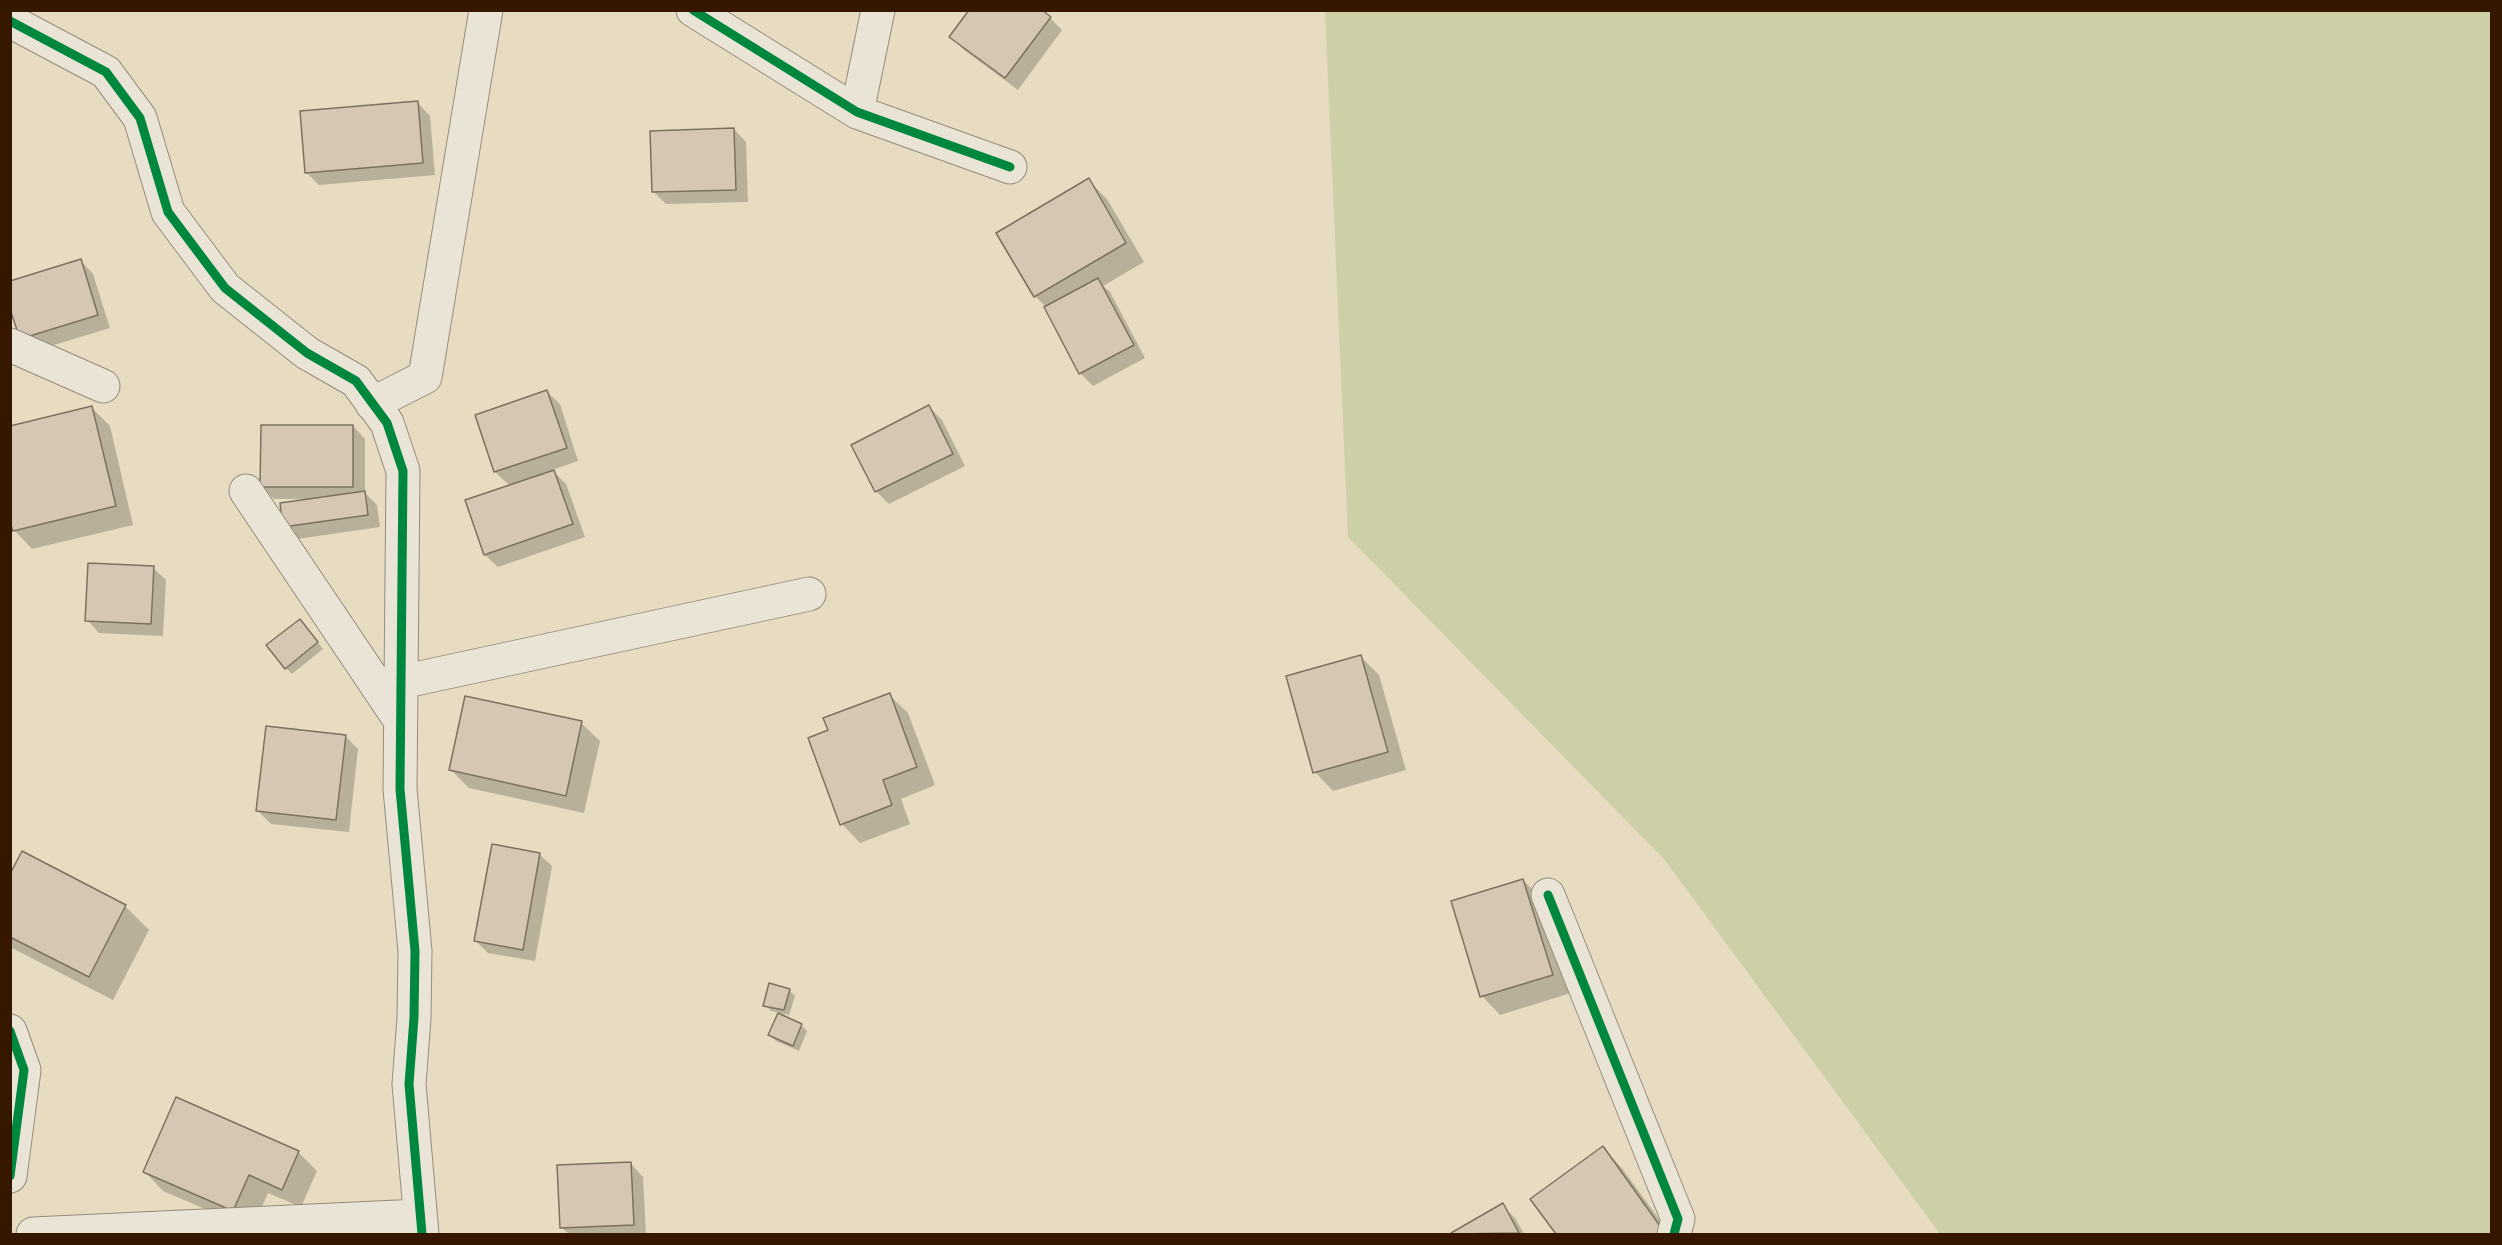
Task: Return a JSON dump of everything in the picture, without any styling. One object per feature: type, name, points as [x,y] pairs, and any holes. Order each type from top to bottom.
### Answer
[{"type":"street","points":[[372,404],[425,377],[486,10]]},
{"type":"street","points":[[693,10],[857,112],[1010,167]]},
{"type":"street","points":[[857,112],[878,10]]},
{"type":"street","points":[[10,21],[106,72],[140,118],[168,212],[225,288],[306,353],[356,381],[387,423],[403,471],[400,789],[415,951],[414,1018],[409,1084],[421,1226],[33,1234]]},
{"type":"street","points":[[10,345],[103,386]]},
{"type":"street","points":[[246,491],[400,720]]},
{"type":"street","points":[[401,682],[809,594]]},
{"type":"street","points":[[1548,895],[1678,1219],[1674,1234]]},
{"type":"street","points":[[10,1031],[24,1070],[10,1176]]},
{"type":"green space","points":[[1325,11],[2491,11],[2491,1234],[1940,1234],[1664,859],[1348,537]]},
{"type":"building","points":[[969,10],[1042,10],[1051,17],[1005,78],[949,37]]},
{"type":"building","points":[[418,101],[423,163],[305,173],[300,111]]},
{"type":"building","points":[[734,128],[736,190],[652,192],[650,131]]},
{"type":"building","points":[[1089,178],[1126,243],[1034,297],[996,233]]},
{"type":"building","points":[[81,259],[98,315],[20,339],[10,309],[10,281]]},
{"type":"building","points":[[1098,278],[1134,345],[1079,374],[1044,307]]},
{"type":"building","points":[[547,390],[567,448],[494,472],[475,415]]},
{"type":"building","points":[[929,405],[953,454],[875,492],[851,445]]},
{"type":"building","points":[[92,406],[116,506],[13,531],[10,522],[10,426]]},
{"type":"building","points":[[261,425],[353,425],[353,487],[260,487]]},
{"type":"building","points":[[554,470],[573,524],[484,555],[465,500]]},
{"type":"building","points":[[365,491],[368,515],[283,527],[280,503]]},
{"type":"building","points":[[88,563],[154,566],[151,624],[85,621]]},
{"type":"building","points":[[300,619],[318,642],[285,669],[266,645]]},
{"type":"building","points":[[1361,655],[1388,752],[1313,773],[1286,676]]},
{"type":"building","points":[[890,693],[917,767],[883,780],[892,805],[840,825],[808,738],[828,730],[823,718]]},
{"type":"building","points":[[465,696],[582,721],[566,796],[449,770]]},
{"type":"building","points":[[266,726],[346,735],[336,820],[256,811]]},
{"type":"building","points":[[492,844],[540,853],[523,950],[474,941]]},
{"type":"building","points":[[22,851],[126,905],[89,977],[10,937],[10,874]]},
{"type":"building","points":[[1523,879],[1553,975],[1480,997],[1451,901]]},
{"type":"building","points":[[769,983],[790,989],[784,1010],[763,1006]]},
{"type":"building","points":[[778,1013],[802,1024],[793,1046],[768,1035]]},
{"type":"building","points":[[176,1097],[299,1151],[282,1190],[249,1175],[233,1211],[143,1172]]},
{"type":"building","points":[[1603,1146],[1665,1233],[1556,1234],[1530,1199]]},
{"type":"building","points":[[631,1162],[634,1225],[560,1228],[557,1165]]},
{"type":"building","points":[[1503,1203],[1519,1233],[1451,1233]]},
{"type":"cycle path","points":[[693,10],[857,112],[1010,167]]},
{"type":"cycle path","points":[[10,21],[106,72],[140,118],[168,212],[225,288],[307,353],[356,381],[387,423],[403,471],[400,789],[415,951],[414,1018],[409,1084],[422,1234]]},
{"type":"cycle path","points":[[1548,895],[1678,1219],[1674,1234]]},
{"type":"cycle path","points":[[10,1031],[24,1070],[10,1176]]}]
